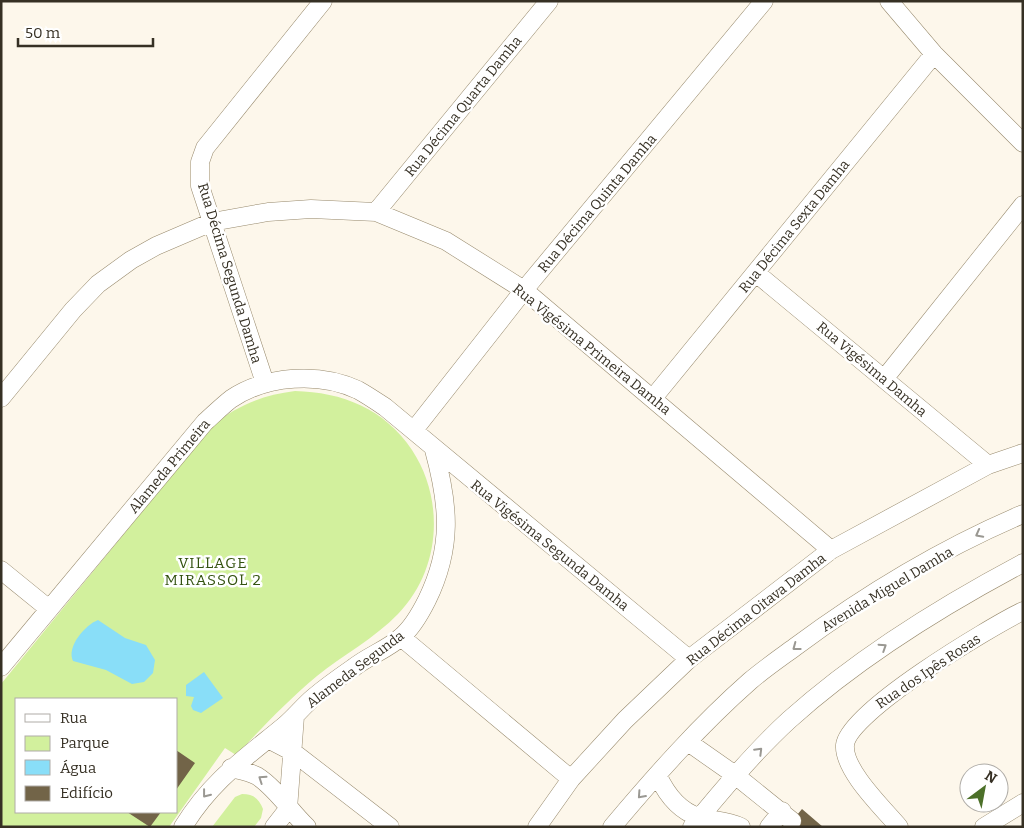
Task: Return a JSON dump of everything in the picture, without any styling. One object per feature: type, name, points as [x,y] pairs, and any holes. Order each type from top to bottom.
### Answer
[{"type":"street","name":"Rua Décima Segunda Damha","points":[[265,384],[200,186],[200,162],[205,148],[323,1]]},
{"type":"street","name":"Rua Décima Quarta Damha","points":[[376,212],[549,1]]},
{"type":"street","name":"Rua Décima Quinta Damha","points":[[414,430],[524,290],[764,1]]},
{"type":"street","points":[[888,1],[934,54],[1023,143]]},
{"type":"street","name":"Rua Décima Sexta Damha","points":[[653,398],[934,54]]},
{"type":"street","points":[[884,379],[1023,205]]},
{"type":"street","name":"Rua Vigésima Primeira Damha","points":[[1,398],[73,310],[98,284],[131,260],[212,222],[268,212],[311,208],[376,212],[446,241],[524,290],[831,550]]},
{"type":"street","name":"Rua Vigésima Damha","points":[[756,273],[988,465]]},
{"type":"street","name":"Alameda Primeira","points":[[1,667],[205,422],[232,399],[265,384],[296,378],[328,380],[358,390],[385,407],[414,430]]},
{"type":"street","name":"Rua Vigésima Segunda Damha","points":[[414,430],[434,450],[689,659]]},
{"type":"street","name":"Alameda Segunda","points":[[183,827],[212,786],[231,768],[295,716],[314,697],[355,666],[401,637],[422,611],[436,581],[445,549],[448,516],[443,483],[434,450]]},
{"type":"street","name":"Rua Décima Oitava Damha","points":[[537,827],[571,779],[625,720],[689,659],[831,550],[988,465],[1023,453]]},
{"type":"street","name":"Avenida Miguel Damha","points":[[621,824],[658,776],[688,742],[750,681],[840,613],[931,560],[1023,514]]},
{"type":"street","points":[[696,822],[735,775],[790,720],[873,654],[964,594],[1023,563]]},
{"type":"street","points":[[1,570],[49,609]]},
{"type":"street","name":"Rua dos Ipês Rosas","points":[[899,827],[847,762],[845,744],[853,728],[873,708],[958,649],[1003,620],[1023,611]]},
{"type":"street","points":[[401,637],[571,779]]},
{"type":"street","name":"Alameda Segunda","points":[[288,809],[295,716]]},
{"type":"street","points":[[268,739],[293,752],[390,827]]},
{"type":"street","points":[[688,742],[735,775],[787,816],[769,827]]},
{"type":"street","points":[[231,768],[255,775],[272,787],[288,809],[307,827]]},
{"type":"street","points":[[658,776],[672,799],[685,809],[696,822]]},
{"type":"street","points":[[984,827],[1023,803]]},
{"type":"street","points":[[274,827],[288,809]]},
{"type":"street","points":[[696,822],[719,819],[741,827]]},
{"type":"green space","points":[[295,391],[312,392],[346,399],[376,414],[389,424],[412,450],[423,470],[430,491],[434,534],[430,556],[423,577],[412,596],[389,623],[306,685],[236,755],[225,748],[169,827],[1,827],[1,684],[213,425],[241,407],[272,395]]},
{"type":"green space","points":[[242,794],[255,798],[260,802],[263,809],[261,818],[254,827],[212,827],[235,797]]},
{"type":"water","points":[[98,620],[125,638],[146,645],[155,660],[153,673],[144,682],[132,684],[106,670],[73,661],[72,649],[74,643],[83,631]]},
{"type":"water","points":[[204,672],[223,698],[201,713],[193,710],[191,706],[194,697],[186,696],[186,685]]},
{"type":"building","points":[[178,751],[195,763],[178,787]]},
{"type":"building","points":[[802,809],[823,827],[787,827]]},
{"type":"building","points":[[129,813],[160,813],[150,827]]},
{"type":"district","name":"VILLAGE MIRASSOL 2","points":[[213,572]]}]
